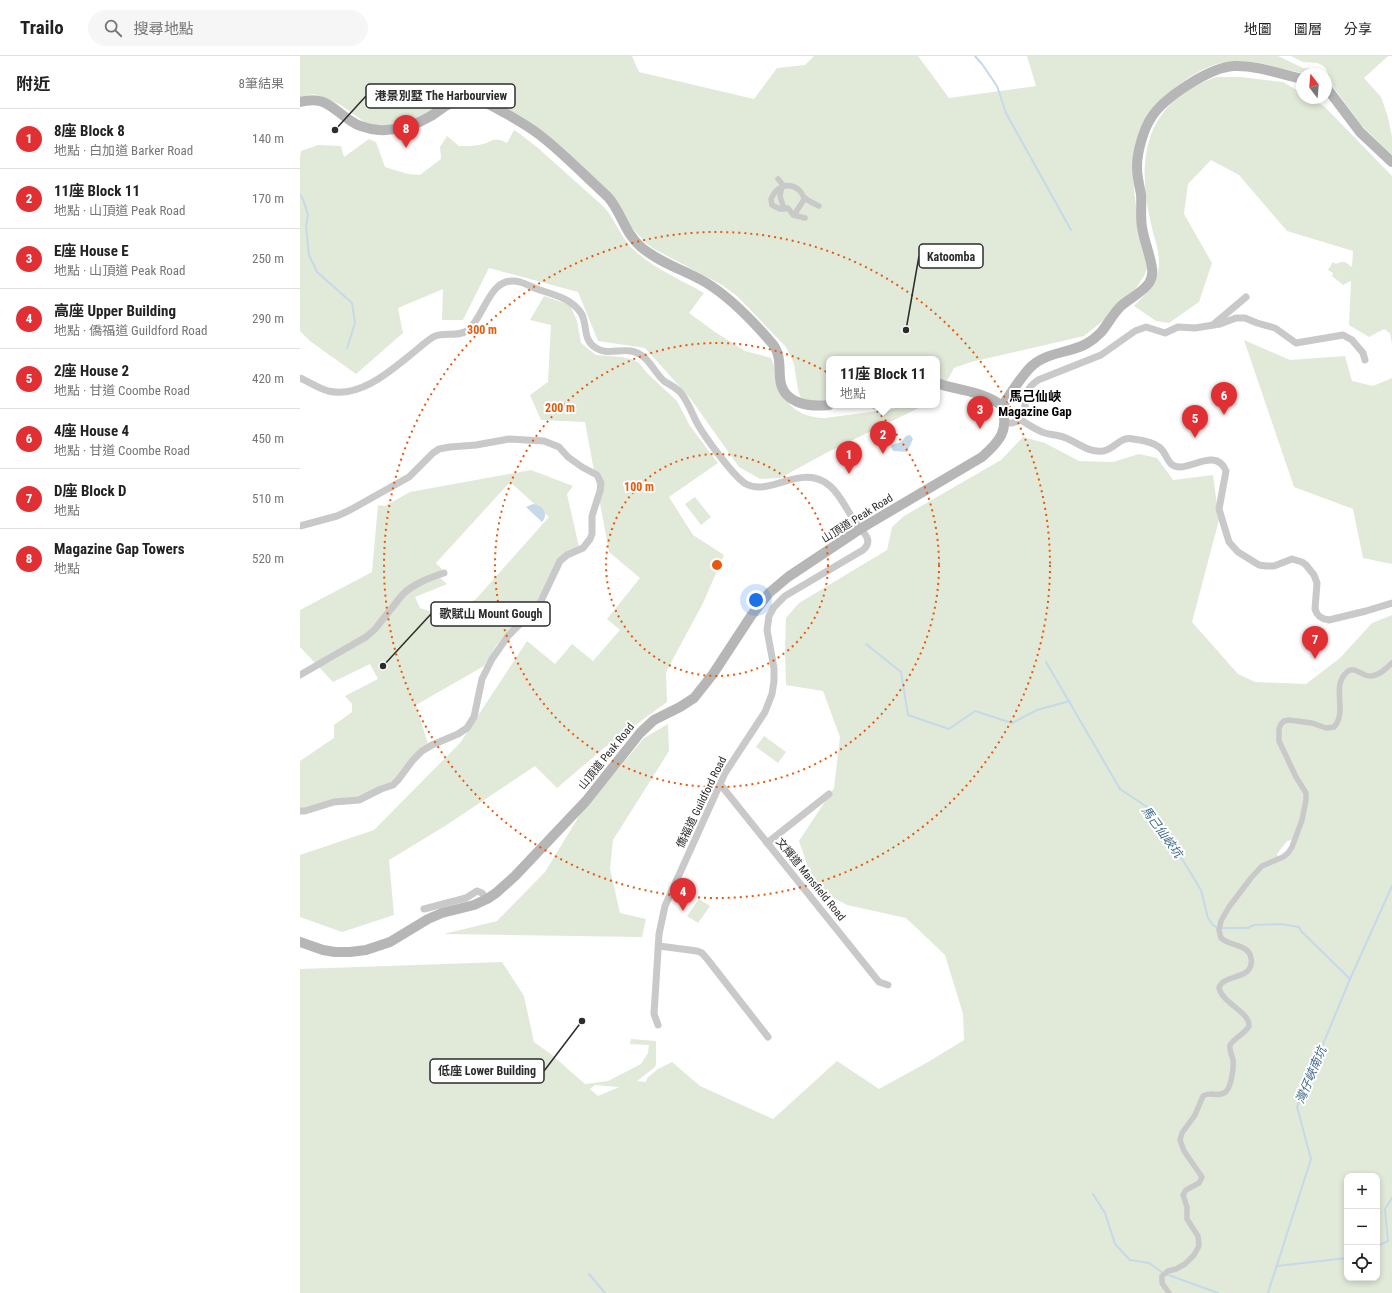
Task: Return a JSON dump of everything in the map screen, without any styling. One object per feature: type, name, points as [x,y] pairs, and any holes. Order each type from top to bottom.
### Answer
[{"type":"main road","points":[[1002,406],[1033,364],[1054,354],[1082,346],[1094,338],[1105,328],[1118,310],[1142,290],[1150,281],[1152,268],[1142,225],[1142,202],[1137,167],[1146,128],[1157,109],[1198,79],[1213,71],[1225,67],[1239,66],[1296,78]]},
{"type":"main road","points":[[1332,95],[1360,132],[1392,162]]},
{"type":"main road","points":[[300,102],[310,100],[324,102],[332,106],[350,121],[361,126],[386,130],[399,129],[415,124],[462,98],[479,100],[497,108],[541,136],[608,197],[616,206],[630,235],[642,248],[656,257],[706,282],[734,304],[774,344],[780,361],[780,380],[785,392],[790,398],[799,403],[808,405],[826,405]]},
{"type":"main road","points":[[940,384],[990,398],[1002,406],[1005,423]]},
{"type":"main road","points":[[979,395],[999,394],[1016,387]]},
{"type":"main road","name":"山頂道 Peak Road","points":[[300,942],[328,951],[350,952],[366,950],[390,942],[428,919],[442,913],[474,905],[487,899],[502,889],[586,801],[640,733],[654,720],[694,698],[713,674],[751,616],[769,593],[788,577],[860,529],[982,457],[998,441],[1005,423]]},
{"type":"street","points":[[778,180],[783,186],[793,187],[801,191],[805,198],[819,206]]},
{"type":"street","points":[[783,186],[772,195],[770,203],[780,209],[790,209],[794,215],[805,218]]},
{"type":"street","points":[[783,186],[780,196],[784,209]]},
{"type":"street","points":[[794,215],[805,198]]},
{"type":"street","points":[[300,378],[321,389],[333,392],[352,391],[362,388],[399,364],[432,338],[440,335],[460,334],[466,331],[473,324],[495,289],[506,281],[517,281],[562,298],[572,304],[579,310],[583,317],[587,338],[596,348],[604,351],[630,351],[644,356],[663,380],[682,394],[706,436],[736,475],[745,483],[759,487],[802,478],[811,477],[819,479],[835,491],[860,529]]},
{"type":"street","points":[[1212,325],[1246,297]]},
{"type":"street","points":[[1005,423],[1012,423],[1021,420],[1024,414],[1025,395],[1032,384],[1038,380],[1101,355],[1135,331],[1146,327],[1165,333],[1178,327],[1195,328],[1245,318],[1257,324],[1275,328],[1296,343],[1343,335],[1356,344],[1363,353],[1364,360]]},
{"type":"street","points":[[1021,420],[1041,432],[1062,436],[1091,450],[1104,451],[1126,438],[1132,438],[1157,445],[1163,450],[1166,459],[1173,466],[1179,467],[1208,461],[1220,463],[1224,466],[1226,471],[1219,509],[1229,542],[1238,552],[1259,565],[1274,566],[1292,560],[1302,562],[1306,565],[1314,575],[1317,583],[1316,612],[1318,616],[1325,620],[1392,603]]},
{"type":"street","points":[[300,526],[342,514],[411,476],[430,455],[442,448],[476,445],[509,439],[536,440],[559,447],[572,460],[598,477],[601,488],[592,516],[591,537],[589,542],[583,548],[567,555],[560,561],[541,601],[508,636],[492,658],[482,679],[475,713],[467,728],[458,734],[422,751],[412,760],[393,785],[380,789],[359,800],[334,802],[305,811],[300,811]]},
{"type":"street","name":"僑福道 Guildford Road","points":[[658,1025],[654,1014],[660,925],[665,906],[730,763],[765,712],[772,694],[774,668],[767,630],[771,611],[785,596],[867,547],[869,540],[860,529]]},
{"type":"street","points":[[300,675],[366,637],[375,629],[408,589],[419,582],[444,572]]},
{"type":"street","points":[[1170,1293],[1162,1283],[1162,1276],[1168,1271],[1179,1268],[1188,1261],[1196,1252],[1199,1244],[1198,1236],[1186,1218],[1187,1207],[1183,1195],[1186,1190],[1199,1183],[1202,1177],[1182,1148],[1180,1136],[1194,1117],[1201,1098],[1204,1095],[1209,1093],[1221,1094],[1228,1090],[1233,1066],[1230,1045],[1235,1039],[1246,1031],[1249,1026],[1248,1020],[1225,999],[1220,985],[1246,972],[1251,965],[1251,957],[1245,949],[1221,938],[1219,930],[1221,921],[1229,907],[1257,870],[1264,864],[1283,857],[1291,849],[1302,820],[1306,800],[1306,793],[1296,777],[1279,741],[1280,725],[1284,721],[1289,720],[1312,723],[1327,728],[1334,726],[1338,718],[1340,707],[1341,680],[1346,673],[1353,670],[1365,676],[1373,676],[1392,663]]},
{"type":"street","name":"文輝道 Mansfield Road","points":[[720,784],[879,982],[888,985]]},
{"type":"street","points":[[767,843],[829,794]]},
{"type":"street","points":[[424,909],[466,898],[477,891],[482,893],[487,899]]},
{"type":"street","points":[[659,946],[702,953],[768,1037]]},
{"type":"green space","points":[[300,56],[632,56],[639,72],[754,99],[777,68],[805,65],[814,56],[918,56],[949,98],[1036,86],[1027,56],[1278,56],[1303,68],[1296,68],[1296,72],[1255,62],[1230,61],[1214,65],[1193,75],[1158,101],[1147,115],[1139,131],[1133,167],[1136,207],[1147,262],[1147,269],[1127,302],[1084,336],[971,362],[954,368],[947,381],[940,380],[940,356],[826,356],[826,401],[805,401],[800,396],[794,364],[786,347],[737,296],[722,285],[654,249],[646,243],[547,138],[476,94],[402,129],[367,124],[341,105],[313,94],[300,97]]},
{"type":"green space","points":[[1291,56],[1388,56],[1364,78],[1381,97],[1388,117],[1392,137],[1392,155],[1361,125],[1332,85],[1332,68],[1325,68],[1317,63],[1303,62]]},
{"type":"green space","points":[[1216,77],[1241,77],[1283,82],[1296,90],[1296,104],[1320,104],[1325,107],[1392,176],[1392,344],[1390,333],[1384,329],[1369,337],[1349,325],[1351,281],[1343,285],[1332,276],[1333,273],[1328,270],[1333,262],[1336,264],[1345,262],[1352,267],[1353,251],[1287,231],[1239,175],[1211,160],[1188,184],[1184,214],[1212,263],[1199,302],[1169,323],[1156,321],[1134,306],[1145,295],[1151,286],[1158,272],[1159,266],[1158,253],[1147,206],[1145,188],[1146,152],[1158,120],[1169,106],[1183,93]]},
{"type":"green space","points":[[514,130],[520,134],[538,148],[604,207],[625,240],[637,253],[665,272],[704,293],[689,313],[745,351],[771,358],[784,396],[787,402],[796,410],[813,417],[825,418],[895,408],[919,408],[828,452],[780,478],[760,479],[739,467],[690,398],[645,348],[598,341],[578,292],[489,268],[463,320],[442,320],[443,289],[398,308],[403,333],[356,374],[310,341],[300,331],[301,151],[318,145],[341,146],[344,157],[369,139],[376,142],[385,167],[408,174],[420,175],[441,159],[440,147],[447,136],[459,146],[479,145],[492,140],[507,143]]},
{"type":"green space","points":[[544,296],[570,305],[577,321],[581,343],[596,355],[622,357],[634,360],[639,363],[648,374],[677,401],[690,426],[718,463],[669,497],[693,535],[724,555],[703,603],[666,672],[667,702],[604,748],[557,788],[535,766],[445,826],[389,860],[394,915],[342,932],[300,917],[300,855],[374,830],[460,743],[527,641],[555,664],[572,644],[593,661],[620,630],[607,619],[640,578],[609,552],[585,422],[541,420],[530,395],[548,382],[551,325],[530,320]]},
{"type":"green space","points":[[1244,340],[1290,360],[1345,356],[1352,381],[1373,386],[1392,378],[1392,564],[1363,558],[1353,509],[1294,487]]},
{"type":"green space","points":[[1023,437],[1045,443],[1079,461],[1113,462],[1139,454],[1157,458],[1173,480],[1213,475],[1219,520],[1192,622],[1238,674],[1255,682],[1306,684],[1340,658],[1372,623],[1392,615],[1392,1293],[300,1293],[300,969],[502,962],[524,996],[534,1042],[552,1055],[585,1084],[608,1081],[641,1064],[648,1053],[649,1045],[630,1044],[631,1039],[656,1041],[655,1067],[637,1081],[646,1082],[647,1078],[658,1069],[672,1062],[700,1086],[773,1119],[837,1061],[879,1089],[964,1040],[963,1014],[945,955],[906,918],[847,905],[815,888],[799,841],[834,788],[840,737],[823,691],[786,685],[786,618],[799,603],[887,550],[892,527],[904,516],[1001,460]],"holes":[[[1292,840],[1294,842],[1292,852],[1288,856],[1279,860],[1277,854],[1287,841]],[[595,1085],[619,1087],[598,1096],[590,1089]]]},
{"type":"green space","points":[[531,470],[573,486],[567,494],[579,547],[564,553],[533,607],[503,637],[484,666],[416,705],[428,744],[413,755],[393,781],[359,797],[300,808],[300,761],[334,738],[334,725],[352,712],[352,704],[345,696],[378,679],[370,664],[333,682],[319,667],[367,640],[405,596],[420,585],[439,577],[447,584],[415,597],[420,608],[446,617],[476,599],[549,517],[510,482],[436,563],[443,570],[417,580],[364,635],[315,663],[300,647],[300,610],[372,572],[378,505],[385,506],[410,492]]},
{"type":"green space","points":[[695,497],[711,517],[701,525],[685,504]]},
{"type":"green space","points":[[668,724],[669,751],[613,840],[610,869],[620,913],[646,919],[642,937],[444,934],[497,921],[545,872],[581,813],[644,738]]},
{"type":"green space","points":[[764,736],[786,752],[778,763],[756,747]]},
{"type":"green space","points":[[699,899],[710,906],[698,923],[687,916]]},
{"type":"water","points":[[910,435],[913,439],[907,452],[893,451],[891,447],[892,445],[901,442],[906,436]]},
{"type":"water","points":[[533,504],[540,506],[544,510],[545,516],[542,522],[526,507]]},
{"type":"waterway","points":[[975,56],[997,86],[1006,113],[1071,230]]},
{"type":"waterway","points":[[300,194],[308,215],[306,226],[309,255],[317,272],[352,303],[355,323],[347,348]]},
{"type":"waterway","points":[[866,644],[901,672],[908,715],[949,729],[975,711],[1012,723],[1037,710],[1070,701]]},
{"type":"waterway","name":"馬己仙峽坑","points":[[1046,662],[1120,789],[1147,807],[1184,862],[1201,890],[1208,918],[1217,928]]},
{"type":"waterway","name":"灣仔峽南坑","points":[[1268,1293],[1311,1159],[1297,1107],[1350,979],[1392,886]]},
{"type":"waterway","name":"馬己仙峽坑","points":[[1222,928],[1248,928],[1254,925],[1281,924],[1299,927],[1301,931],[1350,979]]},
{"type":"waterway","points":[[1093,1194],[1105,1213],[1115,1244],[1130,1260],[1149,1263],[1163,1273],[1218,1293]]},
{"type":"waterway","points":[[1379,1245],[1388,1241],[1385,1209],[1392,1198]]},
{"type":"waterway","points":[[1277,1266],[1344,1258]]},
{"type":"waterway","points":[[589,1274],[605,1293]]},
{"type":"place","name":"港景別墅 The Harbourview","points":[[335,130]]},
{"type":"place","name":"Magazine Gap Towers","points":[[406,148]]},
{"type":"place","name":"Katoomba","points":[[906,330]]},
{"type":"place","name":"4座 House 4","points":[[1224,415]]},
{"type":"place","name":"E座 House E","points":[[980,429]]},
{"type":"place","name":"2座 House 2","points":[[1195,438]]},
{"type":"place","name":"11座 Block 11","points":[[883,454]]},
{"type":"place","name":"8座 Block 8","points":[[849,474]]},
{"type":"place","name":"D座 Block D","points":[[1315,659]]},
{"type":"place","name":"歌賦山 Mount Gough","points":[[383,666]]},
{"type":"place","name":"高座 Upper Building","points":[[683,911]]},
{"type":"place","name":"低座 Lower Building","points":[[582,1021]]},
{"type":"district","name":"馬己仙峽 Magazine Gap","points":[[1035,404]]}]
